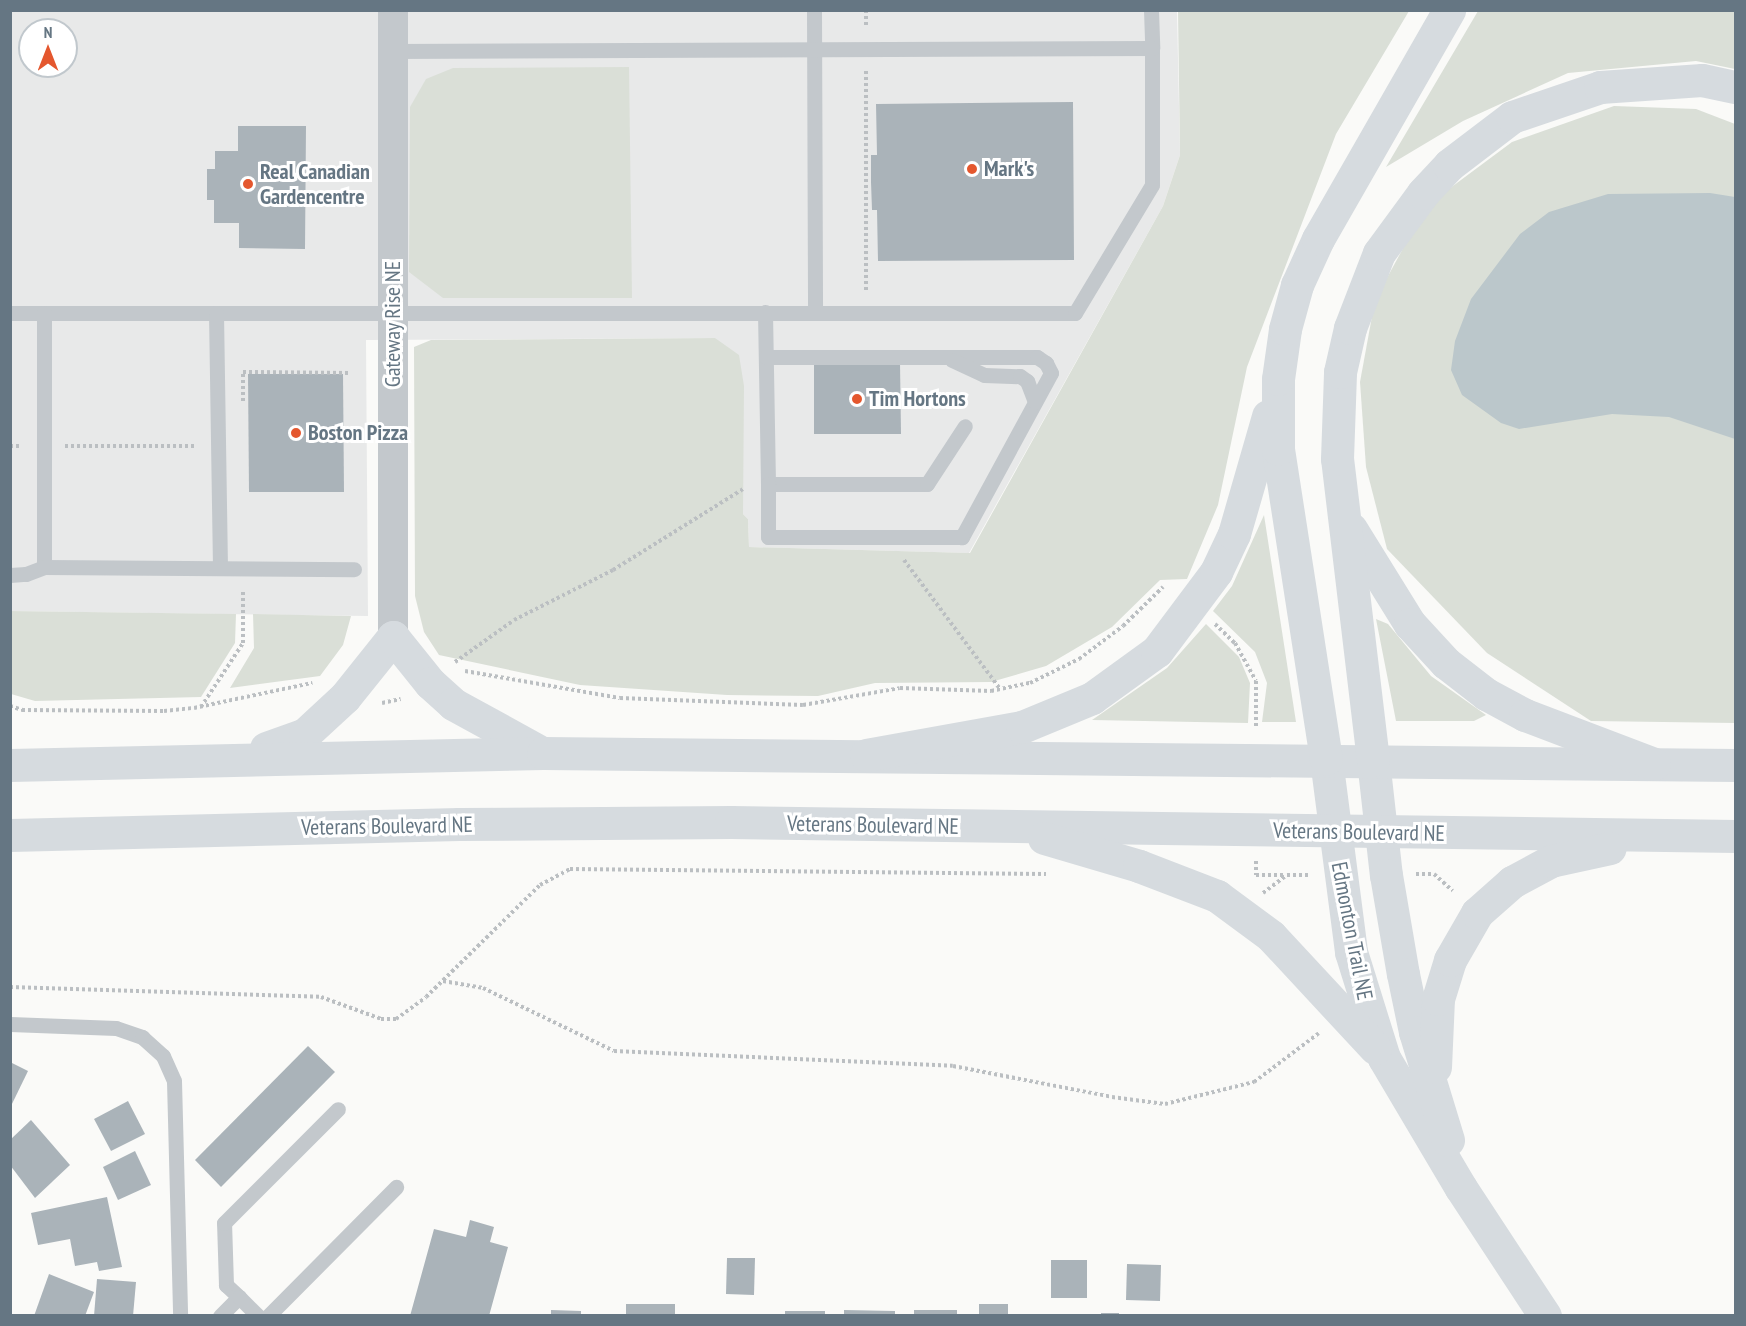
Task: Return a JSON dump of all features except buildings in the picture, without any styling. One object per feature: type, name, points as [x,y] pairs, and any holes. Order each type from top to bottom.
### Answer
[{"type":"main road","points":[[866,755],[1022,727],[1092,698],[1157,651],[1216,572],[1234,534],[1278,379],[1285,329],[1297,285],[1318,239],[1449,10]]},
{"type":"main road","name":"Edmonton Trail NE","points":[[1461,1188],[1403,974],[1380,832],[1346,520],[1337,459],[1340,372],[1350,328],[1379,253],[1422,194],[1457,159],[1512,117],[1600,87],[1650,81],[1702,80],[1736,87]]},
{"type":"main road","name":"Edmonton Trail NE","points":[[1278,379],[1278,449],[1326,759],[1334,831],[1355,970],[1384,1058],[1461,1188],[1545,1316]]},
{"type":"main road","points":[[1346,520],[1410,624],[1454,669],[1486,694],[1525,715],[1654,764]]},
{"type":"main road","points":[[242,757],[305,734],[345,697],[393,637],[430,683],[453,704],[543,753]]},
{"type":"main road","points":[[10,765],[242,757],[543,753],[1373,759],[1736,765]]},
{"type":"main road","name":"Veterans Boulevard NE","points":[[10,835],[459,824],[731,822],[1736,836]]},
{"type":"main road","points":[[1005,827],[1139,866],[1217,896],[1271,936],[1384,1058]]},
{"type":"main road","points":[[1434,1093],[1438,999],[1450,960],[1477,913],[1512,882],[1551,861],[1664,836]]},
{"type":"street","name":"Gateway Rise NE","points":[[393,10],[393,637]]},
{"type":"lane","points":[[814,10],[815,312]]},
{"type":"lane","points":[[10,313],[1075,313],[1152,185],[1151,10]]},
{"type":"lane","points":[[393,51],[1152,48]]},
{"type":"lane","points":[[765,312],[768,537],[962,537],[1051,373],[1042,359],[766,357]]},
{"type":"lane","points":[[44,313],[44,567]]},
{"type":"lane","points":[[216,313],[220,568]]},
{"type":"lane","points":[[946,357],[984,375],[1020,376],[1027,381],[1035,402]]},
{"type":"lane","points":[[768,484],[927,484],[965,426]]},
{"type":"lane","points":[[10,575],[26,574],[44,567],[354,569]]},
{"type":"lane","points":[[10,1024],[116,1028],[142,1037],[163,1056],[174,1081],[180,1316]]},
{"type":"lane","points":[[258,1316],[226,1285],[224,1223],[338,1109]]},
{"type":"lane","points":[[268,1316],[396,1187]]},
{"type":"lane","points":[[220,1316],[239,1298]]},
{"type":"path","points":[[866,10],[868,182],[866,312]]},
{"type":"path","points":[[243,372],[350,373]]},
{"type":"path","points":[[10,446],[218,446]]},
{"type":"path","points":[[743,489],[613,570],[514,620],[447,668],[620,698],[803,705],[900,688],[1000,689],[1030,683],[1079,659],[1123,626],[1157,590],[1170,587]]},
{"type":"path","points":[[900,554],[1000,689]]},
{"type":"path","points":[[1210,619],[1248,662],[1256,681],[1256,721]]},
{"type":"path","points":[[201,707],[243,643]]},
{"type":"path","points":[[10,706],[22,710],[152,711],[201,707],[316,682]]},
{"type":"path","points":[[10,987],[321,997],[381,1019],[396,1019],[409,1012],[540,885],[570,869],[1055,875]]},
{"type":"path","points":[[442,981],[483,988],[614,1051],[953,1066],[1112,1097],[1165,1104],[1254,1082],[1319,1033]]},
{"type":"shaded area","points":[[11,11],[1177,11],[1180,155],[1163,206],[969,553],[749,547],[748,519],[743,514],[715,338],[366,340],[368,616],[11,611]]},
{"type":"shaded area","points":[[1178,11],[1409,11],[1336,134],[1247,367],[1218,505],[1187,579],[1160,580],[1112,627],[1046,666],[991,682],[875,683],[818,696],[727,695],[580,685],[439,655],[424,632],[415,596],[414,347],[431,340],[715,338],[739,355],[744,386],[743,514],[748,519],[749,547],[970,553],[1163,206],[1180,155]]},
{"type":"shaded area","points":[[1478,11],[1735,11],[1735,69],[1696,61],[1568,73],[1463,121],[1386,167]]},
{"type":"shaded area","points":[[629,67],[632,298],[443,298],[409,272],[410,107],[426,79],[453,68]]},
{"type":"shaded area","points":[[1614,106],[1696,109],[1735,124],[1735,723],[1591,721],[1487,653],[1387,549],[1366,467],[1360,382],[1375,300],[1426,206],[1512,142]]},
{"type":"shaded area","points":[[1710,193],[1735,197],[1735,439],[1669,417],[1612,414],[1519,429],[1501,423],[1462,395],[1451,370],[1455,341],[1471,299],[1520,234],[1549,212],[1608,194]]},
{"type":"shaded area","points":[[1264,515],[1296,722],[1262,722],[1267,683],[1255,652],[1213,611],[1232,586]]},
{"type":"shaded area","points":[[10,611],[236,614],[235,643],[201,697],[35,701],[11,694]]},
{"type":"shaded area","points":[[253,614],[351,616],[343,645],[320,676],[230,688],[254,648]]},
{"type":"shaded area","points":[[1376,619],[1388,624],[1431,676],[1486,715],[1474,721],[1396,721]]},
{"type":"shaded area","points":[[1206,624],[1239,657],[1250,683],[1248,723],[1092,720],[1167,668]]},
{"type":"place","name":"Mark's","points":[[972,169]]},
{"type":"place","name":"Real Canadian Gardencentre","points":[[248,184]]},
{"type":"place","name":"Tim Hortons","points":[[857,399]]},
{"type":"place","name":"Boston Pizza","points":[[296,433]]}]
